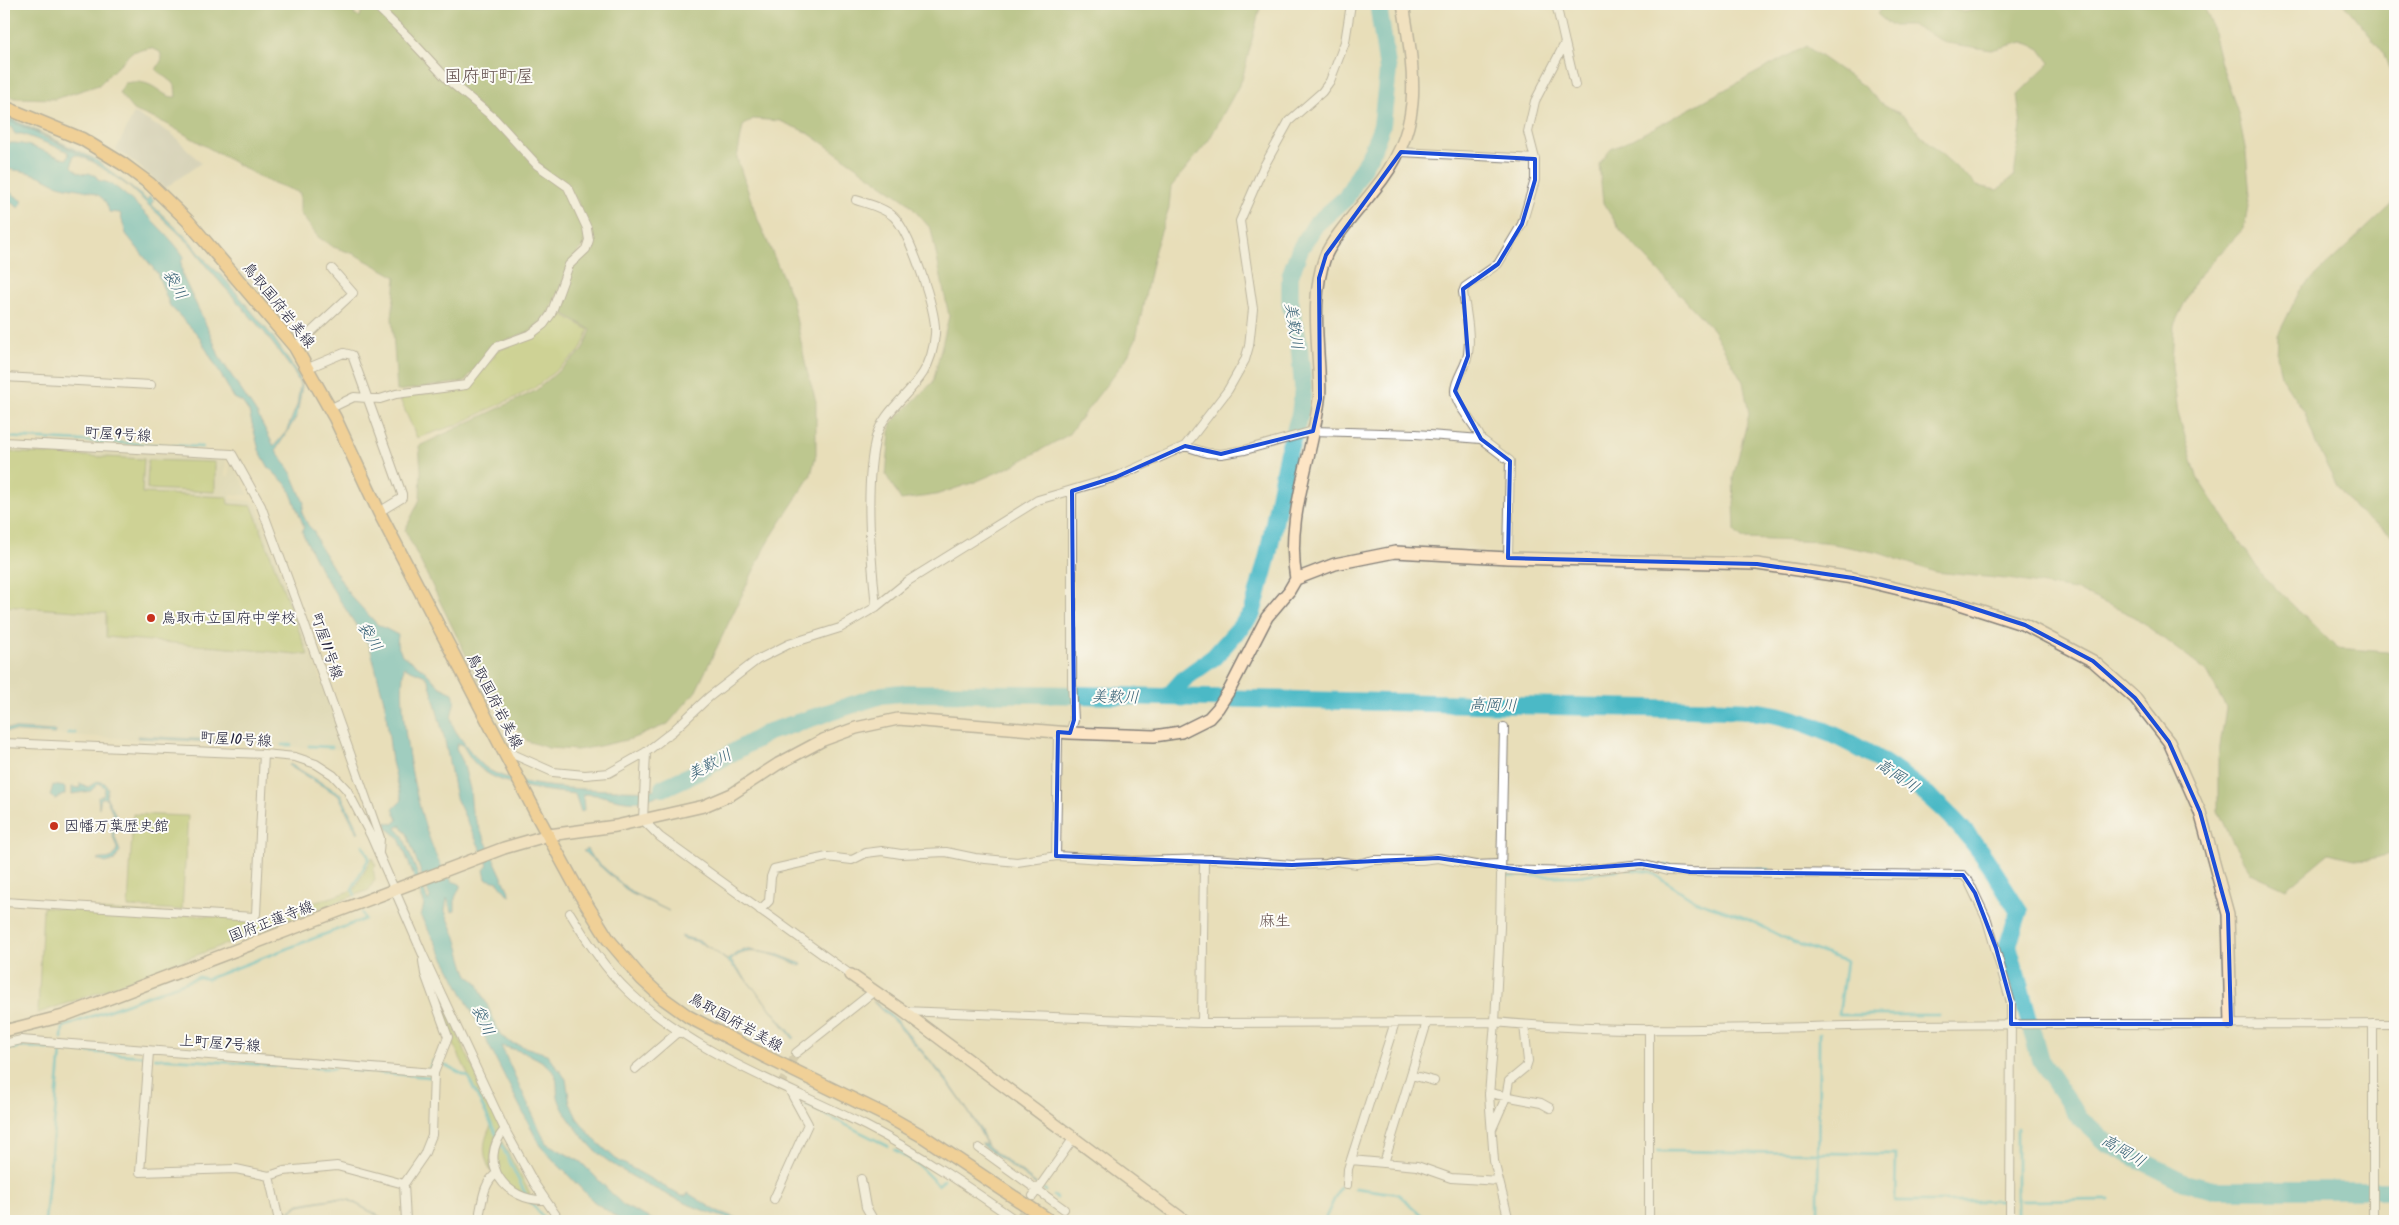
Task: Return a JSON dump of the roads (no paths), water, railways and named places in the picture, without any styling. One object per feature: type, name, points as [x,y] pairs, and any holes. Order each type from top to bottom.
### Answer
[{"type":"main road","name":"鳥取国府岩美線","points":[[4,107],[82,139],[123,164],[150,184],[188,220],[295,347],[308,368],[379,512],[534,811],[580,894],[608,939],[642,979],[664,999],[716,1032],[887,1116],[924,1137],[1050,1221]]},
{"type":"street","points":[[329,409],[354,397],[380,399],[396,394],[466,384],[496,347],[531,334],[544,324],[559,298],[569,265],[586,249],[589,240],[587,228],[568,187],[537,165],[494,118],[449,81],[374,4]]},
{"type":"street","points":[[504,753],[508,752],[553,772],[585,775],[609,773],[646,752],[673,731],[709,697],[757,660],[789,644],[840,628],[876,608],[908,581],[1038,500],[1116,477],[1184,446],[1228,390],[1247,353],[1253,309],[1240,221],[1264,168],[1289,121],[1322,92],[1330,81],[1345,42],[1351,4]]},
{"type":"street","points":[[1403,4],[1413,100],[1409,125],[1401,152],[1386,176],[1326,255],[1319,278],[1320,399],[1293,541],[1296,579],[1335,564],[1395,552],[1508,558],[1757,564],[1853,578],[1957,603],[2025,625],[2092,661],[2134,698],[2169,742],[2200,812],[2228,914],[2231,1024]]},
{"type":"street","points":[[1556,4],[1575,85]]},
{"type":"street","points":[[1481,439],[1477,428],[1457,398],[1455,391],[1468,356],[1469,333],[1463,292],[1465,287],[1498,264],[1522,224],[1535,180],[1535,159],[1528,132],[1535,101],[1566,43]]},
{"type":"street","points":[[1401,152],[1535,159]]},
{"type":"street","points":[[856,200],[893,216],[905,232],[924,284],[932,311],[935,332],[932,354],[923,373],[894,407],[877,434],[870,463],[872,562],[876,608]]},
{"type":"street","points":[[295,347],[353,293],[332,270]]},
{"type":"street","points":[[308,368],[344,352],[349,352],[352,355],[402,494],[402,498],[379,512]]},
{"type":"street","points":[[4,376],[151,385]]},
{"type":"street","points":[[1184,446],[1207,453],[1221,454],[1245,450],[1313,431],[1416,434],[1481,439],[1510,461],[1508,558]]},
{"type":"street","name":"町屋9号線","points":[[4,442],[232,454]]},
{"type":"street","name":"町屋11号線","points":[[232,454],[261,506],[304,620],[380,838],[379,854]]},
{"type":"street","points":[[1056,856],[1064,733],[1074,720],[1072,683],[1072,491]]},
{"type":"street","name":"国府正蓮寺線","points":[[4,1031],[62,1016],[300,927],[498,850],[549,836],[643,820],[704,806],[732,794],[778,764],[823,740],[856,728],[898,719],[1064,733],[1154,736],[1181,732],[1209,718],[1230,689],[1266,617],[1289,591],[1296,579]]},
{"type":"street","points":[[1504,727],[1495,1022],[1489,1093],[1491,1130],[1499,1181],[1509,1221]]},
{"type":"street","name":"町屋10号線","points":[[4,744],[264,754],[295,757],[316,764],[332,775],[347,790],[379,854],[422,954]]},
{"type":"street","points":[[646,752],[643,820],[660,837],[873,992],[903,1011],[1185,1221]]},
{"type":"street","points":[[4,902],[254,917],[256,914],[264,754]]},
{"type":"street","points":[[760,910],[770,901],[771,877],[774,869],[826,857],[847,860],[873,852],[901,854],[946,852],[976,858],[1017,862],[1056,856],[1133,861],[1204,860],[1292,865],[1336,862],[1357,864],[1374,860],[1438,858],[1475,865],[1573,872],[1640,864],[1667,871],[1690,872],[1963,875],[1968,880],[1990,929],[2015,1024],[2010,1221]]},
{"type":"street","points":[[1202,1023],[1204,860]]},
{"type":"street","points":[[570,913],[592,949],[623,986],[678,1031],[723,1058],[910,1150],[1018,1220]]},
{"type":"street","points":[[406,1221],[404,1184],[424,1155],[432,1135],[434,1073],[448,1037],[424,974],[422,954]]},
{"type":"street","points":[[422,954],[505,1129],[534,1183],[560,1221]]},
{"type":"street","points":[[796,1053],[873,992]]},
{"type":"street","points":[[903,1011],[1202,1023],[1495,1022],[1524,1025],[1649,1028],[2059,1023],[2395,1024]]},
{"type":"street","points":[[1347,1185],[1348,1169],[1395,1022]]},
{"type":"street","points":[[1384,1163],[1427,1022]]},
{"type":"street","points":[[2373,1024],[2373,1221]]},
{"type":"street","points":[[1491,1130],[1506,1096],[1509,1081],[1526,1068],[1528,1061],[1524,1025]]},
{"type":"street","points":[[1649,1028],[1649,1221]]},
{"type":"street","points":[[635,1069],[678,1031]]},
{"type":"street","name":"上町屋7号線","points":[[4,1044],[21,1040],[150,1052],[434,1073]]},
{"type":"street","points":[[150,1052],[140,1172],[236,1169],[270,1176],[284,1171],[337,1166],[404,1184]]},
{"type":"street","points":[[1411,1075],[1434,1081]]},
{"type":"street","points":[[774,1199],[808,1124],[807,1118],[789,1089]]},
{"type":"street","points":[[1489,1093],[1541,1103],[1550,1108]]},
{"type":"street","points":[[505,1129],[498,1138],[494,1153],[496,1174],[513,1192],[532,1200],[545,1200]]},
{"type":"street","points":[[1035,1193],[1073,1139]]},
{"type":"street","points":[[979,1148],[1035,1193],[1064,1209]]},
{"type":"street","points":[[1351,1160],[1417,1166],[1451,1178],[1499,1181]]},
{"type":"street","points":[[480,1212],[485,1187],[490,1178],[496,1174]]},
{"type":"street","points":[[270,1176],[279,1221]]},
{"type":"street","points":[[861,1179],[866,1206],[874,1221]]},
{"type":"water","name":"袋川","points":[[4,115],[95,159],[147,200],[150,196],[154,200],[151,204],[190,241],[207,262],[225,279],[273,337],[299,376],[302,386],[297,416],[276,450],[292,474],[304,503],[302,513],[350,595],[377,624],[398,635],[397,644],[402,655],[424,670],[440,687],[453,693],[453,726],[480,763],[489,770],[518,781],[568,788],[651,790],[682,776],[685,781],[657,796],[642,801],[626,801],[583,794],[584,810],[581,812],[575,794],[526,787],[501,780],[481,769],[473,761],[462,744],[457,744],[456,748],[463,762],[470,789],[472,812],[511,896],[507,894],[498,882],[486,879],[484,870],[488,865],[456,798],[445,741],[429,681],[425,676],[404,667],[402,688],[407,745],[420,809],[429,838],[440,863],[451,880],[461,885],[455,898],[455,911],[452,912],[447,898],[445,911],[456,937],[468,975],[477,982],[501,1036],[512,1043],[547,1054],[566,1079],[570,1103],[577,1118],[595,1140],[616,1159],[681,1196],[686,1196],[688,1193],[715,1210],[744,1221],[729,1219],[687,1204],[619,1169],[592,1147],[564,1112],[558,1097],[556,1078],[552,1071],[533,1056],[501,1046],[546,1143],[581,1162],[624,1206],[655,1221],[622,1221],[593,1201],[540,1146],[450,969],[421,917],[424,903],[403,848],[398,837],[387,828],[386,822],[393,824],[398,820],[393,809],[402,800],[392,762],[385,705],[370,647],[321,571],[302,532],[304,527],[288,486],[269,468],[259,450],[249,412],[242,402],[234,398],[198,335],[170,306],[157,273],[126,234],[120,213],[109,212],[102,198],[89,191],[58,185],[40,176],[23,171],[6,169],[4,174],[4,144],[18,143],[65,159],[67,159],[69,154],[67,151],[22,134],[15,134],[11,127],[4,127],[4,122],[13,122],[94,161],[44,135],[4,118]],"holes":[[[77,155],[95,163],[128,186],[190,244],[205,265],[264,332],[293,371],[300,384],[297,405],[286,432],[274,446],[257,414],[220,358],[183,277],[181,262],[184,257],[180,250],[149,217],[116,187],[108,182],[98,180],[96,176],[89,173],[78,172],[72,166],[73,156]],[[401,825],[407,834],[430,898],[428,901],[403,836],[396,828]]]},
{"type":"water","points":[[4,188],[23,201],[19,208],[4,198]]},
{"type":"water","points":[[4,728],[55,731],[55,734],[4,731]]},
{"type":"water","points":[[138,736],[215,740],[214,742],[137,738]]},
{"type":"water","points":[[290,764],[341,794],[359,832],[357,833],[339,796],[289,766]]},
{"type":"water","points":[[98,781],[105,783],[108,789],[106,796],[118,819],[114,834],[120,851],[115,860],[106,863],[97,860],[113,856],[117,849],[112,833],[115,819],[106,798],[101,798],[99,808],[98,797],[103,795],[105,788],[99,783],[91,791],[72,794],[72,787],[80,788],[80,783],[88,787]]},
{"type":"water","points":[[53,785],[65,787],[65,794],[55,799],[50,796]]},
{"type":"water","points":[[587,849],[591,856],[631,892],[669,911],[630,893],[583,851]]},
{"type":"water","points":[[681,936],[700,941],[712,950],[700,943],[681,938]]},
{"type":"water","points":[[744,949],[779,955],[802,964],[801,966],[765,953],[746,952],[738,955],[731,961],[751,985],[715,952],[727,960]]},
{"type":"water","points":[[752,986],[795,1038],[793,1039]]},
{"type":"water","points":[[873,1001],[890,1013],[948,1081],[981,1130],[987,1146],[1036,1185],[981,1144],[986,1144],[978,1128],[947,1082]]},
{"type":"water","points":[[335,1198],[350,1200],[388,1221],[348,1200],[332,1199],[299,1205],[284,1215],[299,1204]]},
{"type":"waterway","name":"美歎川","points":[[1168,697],[1185,678],[1214,657],[1252,614],[1268,555],[1287,456],[1300,414],[1303,387],[1299,344],[1290,302],[1290,276],[1300,249],[1316,224],[1346,198],[1372,151],[1382,125],[1388,71],[1378,4]]},
{"type":"waterway","points":[[4,437],[202,447]]},
{"type":"waterway","name":"高岡川","points":[[663,788],[700,771],[769,732],[882,695],[901,693],[1033,694],[1726,710],[1750,711],[1785,717],[1839,738],[1893,769],[1941,808],[1980,851],[2019,911],[2008,945],[2040,1060],[2078,1116],[2108,1144],[2184,1182],[2218,1190],[2395,1190]]},
{"type":"waterway","points":[[68,733],[75,733]]},
{"type":"waterway","points":[[282,745],[291,745]]},
{"type":"waterway","points":[[309,746],[332,747]]},
{"type":"waterway","points":[[355,895],[352,889],[369,858],[363,845]]},
{"type":"waterway","points":[[1665,866],[1769,870]]},
{"type":"waterway","points":[[1627,869],[1651,872],[1696,901],[1743,917],[1792,942],[1846,961],[1839,1015],[1939,1015]]},
{"type":"waterway","points":[[1507,876],[1577,876],[1618,870]]},
{"type":"waterway","points":[[62,1038],[63,1027],[199,977],[207,979],[365,919],[362,913]]},
{"type":"waterway","points":[[1818,1221],[1819,1034]]},
{"type":"waterway","points":[[4,1050],[21,1047],[143,1056]]},
{"type":"waterway","points":[[45,1221],[61,1051]]},
{"type":"waterway","points":[[155,1058],[334,1069]]},
{"type":"waterway","points":[[430,1067],[433,1061]]},
{"type":"waterway","points":[[443,1064],[468,1077],[526,1195]]},
{"type":"waterway","points":[[348,1070],[430,1077]]},
{"type":"waterway","points":[[806,1105],[888,1146]]},
{"type":"waterway","points":[[2017,1128],[2017,1221]]},
{"type":"waterway","points":[[895,1150],[915,1162],[938,1185],[944,1180]]},
{"type":"waterway","points":[[1657,1151],[1896,1154],[1895,1201],[2004,1201]]},
{"type":"waterway","points":[[1324,1221],[1340,1187]]},
{"type":"waterway","points":[[1355,1188],[1398,1194],[1428,1221]]},
{"type":"waterway","points":[[529,1200],[546,1221]]},
{"type":"waterway","points":[[2021,1201],[2109,1200]]},
{"type":"waterway","points":[[270,1221],[286,1215]]},
{"type":"waterway","points":[[4,1219],[35,1221]]},
{"type":"tunnel","points":[[781,1085],[796,1053]]},
{"type":"tunnel","points":[[1020,1216],[1033,1196]]},
{"type":"place","name":"鳥取市立国府中学校","points":[[151,618]]},
{"type":"place","name":"因幡万葉歴史館","points":[[54,826]]},
{"type":"district","name":"国府町町屋","points":[[489,76]]},
{"type":"district","name":"麻生","points":[[1275,920]]}]
